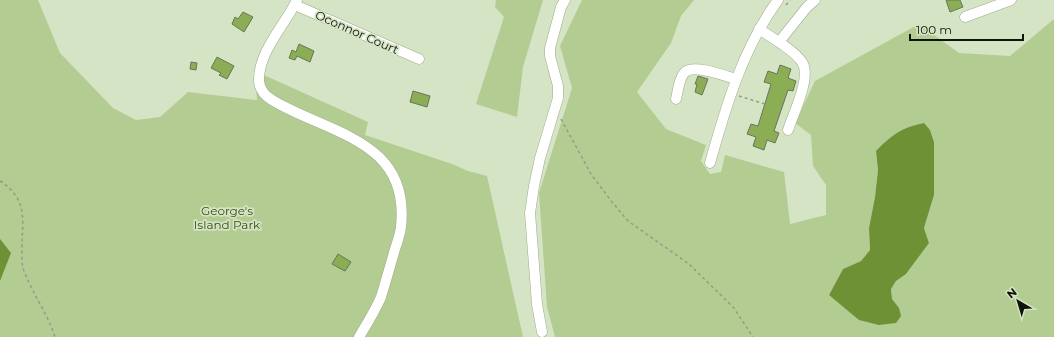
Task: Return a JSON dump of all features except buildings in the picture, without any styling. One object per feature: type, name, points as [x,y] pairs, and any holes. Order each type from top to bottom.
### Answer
[{"type":"street","points":[[542,332],[537,304],[530,213],[540,158],[556,110],[558,98],[558,86],[550,56],[550,48],[561,7],[565,0]]},
{"type":"street","points":[[710,163],[736,79],[759,29],[778,0]]},
{"type":"street","points":[[779,42],[815,0]]},
{"type":"street","points":[[965,17],[1011,0]]},
{"type":"street","points":[[296,2],[264,57],[259,82],[262,92],[270,99],[289,109],[360,142],[383,160],[392,173],[398,188],[402,208],[401,228],[380,297],[370,320],[359,337]]},
{"type":"street","name":"Oconnor Court","points":[[296,2],[419,59]]},
{"type":"street","points":[[759,29],[794,53],[803,63],[805,75],[804,83],[788,130]]},
{"type":"street","points":[[676,99],[681,79],[685,72],[691,69],[698,69],[736,79]]},
{"type":"path","points":[[739,96],[765,104]]},
{"type":"path","points":[[556,110],[591,174],[612,202],[628,220],[689,264],[719,292],[734,308],[753,337]]},
{"type":"path","points":[[0,181],[10,187],[21,204],[23,221],[22,245],[24,272],[45,312],[55,337]]},
{"type":"green space","name":"George's Island Park","points":[[0,0],[38,0],[60,53],[113,108],[136,120],[160,117],[188,92],[257,100],[255,71],[368,122],[365,135],[452,164],[468,171],[487,176],[523,337],[0,337]]},
{"type":"green space","points":[[496,0],[543,0],[523,67],[517,117],[476,104],[504,17],[495,7]]},
{"type":"green space","points":[[582,0],[694,0],[681,16],[671,43],[637,92],[666,129],[706,145],[701,161],[710,174],[721,172],[725,155],[784,172],[790,224],[826,215],[826,185],[813,166],[811,135],[795,123],[815,81],[919,24],[959,53],[1010,56],[1054,19],[1054,337],[555,337],[547,307],[539,193],[572,88],[560,46]],"holes":[[[930,130],[934,142],[934,195],[924,228],[929,243],[906,274],[896,281],[891,289],[892,299],[843,306],[829,295],[843,269],[861,261],[870,250],[869,228],[878,170],[876,151]]]},
{"type":"shaded area","points":[[924,123],[930,130],[934,142],[934,195],[924,228],[929,243],[906,274],[896,281],[891,289],[892,299],[899,308],[901,316],[896,323],[879,325],[859,320],[829,295],[843,269],[861,261],[870,250],[869,228],[878,170],[876,151],[898,132]]},
{"type":"shaded area","points":[[0,239],[11,253],[0,281]]}]
